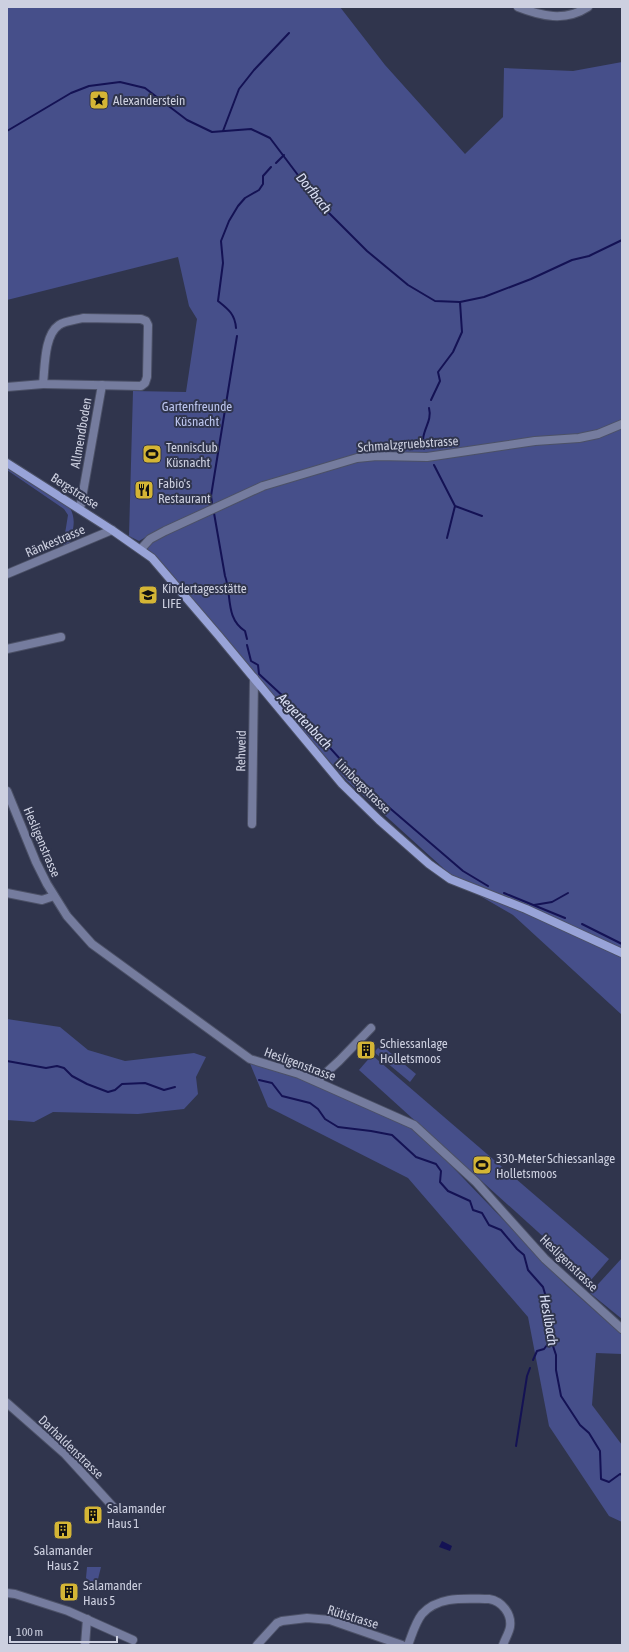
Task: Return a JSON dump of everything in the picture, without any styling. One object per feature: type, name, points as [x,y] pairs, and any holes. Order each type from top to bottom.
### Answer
[{"type":"street","points":[[518,7],[536,14],[560,17],[588,7]]},
{"type":"street","name":"Allmendboden","points":[[7,386],[43,384],[141,386],[146,383],[147,377],[148,325],[146,321],[141,319],[83,318],[60,324],[53,330],[48,338],[43,384]]},
{"type":"street","name":"Allmendboden","points":[[80,509],[102,385]]},
{"type":"street","name":"Schmalzgruebstrasse","points":[[141,549],[150,539],[158,534],[263,486],[357,458],[378,456],[427,457],[535,441],[579,438],[598,434],[622,424]]},
{"type":"street","name":"Bergstrasse","points":[[7,463],[129,541]]},
{"type":"street","name":"Ränkestrasse","points":[[7,574],[112,530]]},
{"type":"street","name":"Limbergstrasse","points":[[129,541],[152,558],[342,784],[429,864],[450,879],[526,909],[622,953]]},
{"type":"street","points":[[7,649],[60,637]]},
{"type":"street","name":"Rehweid","points":[[252,824],[254,678]]},
{"type":"street","name":"Hesligenstrasse","points":[[7,791],[36,862],[54,896],[67,916],[92,944],[250,1059],[299,1074],[414,1125],[476,1182],[545,1259],[622,1330]]},
{"type":"street","points":[[7,893],[42,900],[54,896]]},
{"type":"street","points":[[317,1082],[339,1062],[371,1028]]},
{"type":"street","name":"Darhaldenstrasse","points":[[7,1404],[66,1454],[116,1510]]},
{"type":"street","points":[[7,1594],[22,1596],[87,1619],[132,1640]]},
{"type":"street","points":[[408,1645],[422,1614],[434,1604],[454,1599],[489,1599],[503,1605],[508,1615],[510,1624],[503,1645]]},
{"type":"street","name":"Rütistrasse","points":[[257,1645],[277,1623],[307,1618],[330,1620],[402,1645]]},
{"type":"street","points":[[84,1645],[87,1619]]},
{"type":"green space","name":"Gartenfreunde Küsnacht","points":[[7,7],[340,7],[385,65],[465,154],[503,117],[504,68],[573,71],[622,62],[622,1015],[513,915],[463,886],[347,781],[141,549],[168,526],[139,541],[129,536],[133,391],[186,392],[197,319],[189,306],[178,257],[7,300]]},
{"type":"green space","points":[[7,467],[69,506],[74,520],[70,543],[63,546],[68,515],[64,509],[7,470]]},
{"type":"green space","points":[[7,1019],[60,1027],[88,1050],[125,1061],[194,1053],[206,1057],[196,1077],[198,1094],[184,1109],[138,1114],[53,1112],[34,1122],[7,1120]]},
{"type":"green space","points":[[381,1045],[416,1074],[410,1082],[374,1052]]},
{"type":"green space","name":"330-Meter Schiessanlage Holletsmoos","points":[[372,1055],[609,1259],[591,1280],[359,1070]]},
{"type":"green space","points":[[249,1061],[302,1079],[416,1129],[565,1284],[622,1335],[622,1354],[596,1353],[592,1405],[622,1445],[622,1522],[609,1516],[549,1426],[528,1317],[408,1178],[268,1107]]},
{"type":"green space","points":[[622,1258],[622,1319],[590,1293]]},
{"type":"green space","points":[[87,1567],[101,1567],[96,1587],[86,1578]]},
{"type":"shaded area","points":[[442,1541],[452,1546],[450,1551],[439,1547]]},
{"type":"waterway","points":[[223,131],[239,89],[254,70],[289,33]]},
{"type":"waterway","name":"Dorfbach","points":[[7,131],[71,93],[89,86],[120,82],[145,88],[187,120],[212,132],[251,129],[270,138],[319,203],[367,251],[408,285],[435,301],[460,302],[484,297],[531,279],[572,260],[589,256],[622,240]]},
{"type":"waterway","name":"Aegertenbach","points":[[276,163],[284,155]]},
{"type":"waterway","name":"Aegertenbach","points":[[236,328],[233,315],[218,301],[223,263],[221,241],[229,221],[238,206],[245,198],[259,190],[263,184],[263,176],[271,167]]},
{"type":"waterway","points":[[431,400],[440,381],[438,372],[453,352],[462,332],[460,302]]},
{"type":"waterway","name":"Aegertenbach","points":[[212,503],[211,496],[237,336]]},
{"type":"waterway","points":[[424,449],[423,438],[429,418],[429,408]]},
{"type":"waterway","points":[[434,465],[455,506],[447,538]]},
{"type":"waterway","points":[[455,506],[482,516]]},
{"type":"waterway","name":"Aegertenbach","points":[[214,513],[230,606],[234,620],[245,631],[247,639]]},
{"type":"waterway","name":"Aegertenbach","points":[[247,645],[251,661],[258,665],[259,674],[285,698],[359,780],[374,793]]},
{"type":"waterway","name":"Aegertenbach","points":[[385,804],[463,871],[488,886]]},
{"type":"waterway","points":[[504,893],[565,918]]},
{"type":"waterway","points":[[534,905],[552,902],[568,893]]},
{"type":"waterway","points":[[582,924],[622,944]]},
{"type":"waterway","name":"Heslibach","points":[[7,1061],[46,1068],[57,1066],[64,1068],[72,1076],[87,1084],[108,1092],[115,1090],[122,1084],[145,1083],[164,1090],[175,1087]]},
{"type":"waterway","name":"Heslibach","points":[[259,1080],[272,1083],[282,1096],[310,1103],[318,1109],[325,1119],[338,1127],[392,1135],[416,1157],[436,1164],[441,1171],[440,1182],[448,1191],[470,1201],[473,1210],[482,1213],[489,1225],[501,1230],[524,1255],[528,1270],[543,1287],[546,1297],[543,1301],[549,1314],[549,1334],[556,1355],[556,1370],[561,1396],[580,1425],[589,1433],[600,1451],[601,1479],[609,1482],[620,1474],[622,1475]]},
{"type":"waterway","points":[[533,1360],[537,1351],[544,1349],[551,1340]]},
{"type":"waterway","points":[[516,1446],[527,1376],[530,1368]]},
{"type":"place","name":"Alexanderstein","points":[[99,100]]},
{"type":"place","name":"Tennisclub Küsnacht","points":[[152,454]]},
{"type":"place","name":"Fabio's Restaurant","points":[[144,490]]},
{"type":"place","name":"Kindertagesstätte LIFE","points":[[148,595]]},
{"type":"place","name":"Schiessanlage Holletsmoos","points":[[366,1050]]},
{"type":"place","name":"330-Meter Schiessanlage Holletsmoos","points":[[482,1165]]},
{"type":"place","name":"Salamander Haus 1","points":[[93,1515]]},
{"type":"place","name":"Salamander Haus 2","points":[[63,1530]]},
{"type":"place","name":"Salamander Haus 5","points":[[69,1592]]}]
